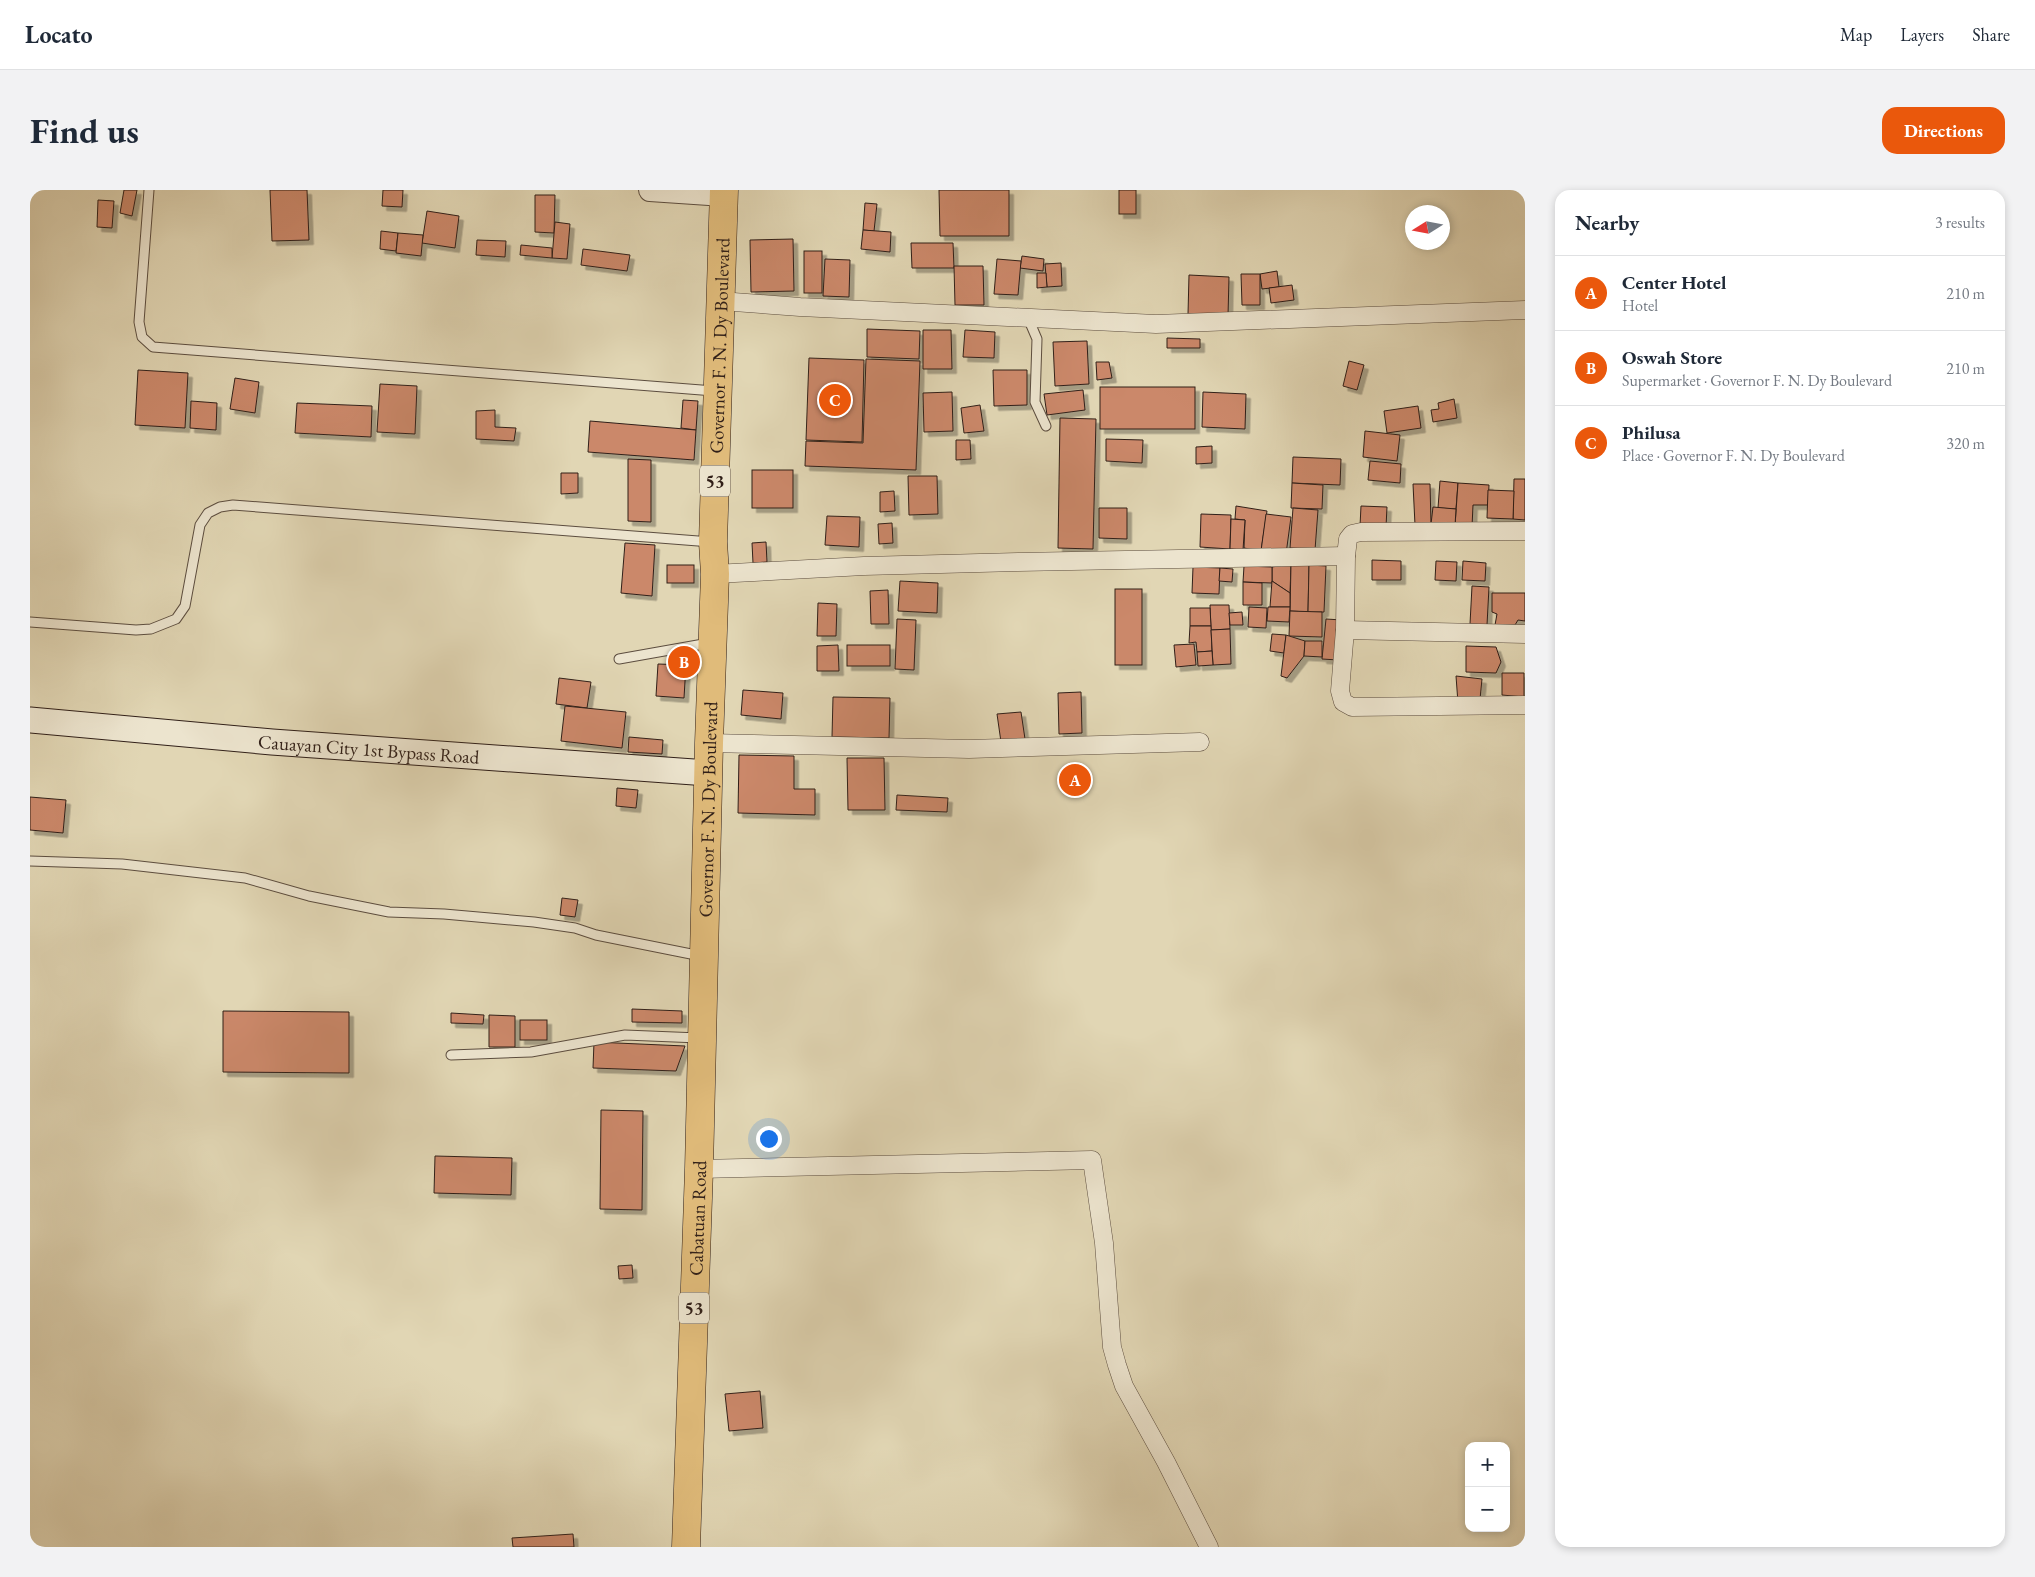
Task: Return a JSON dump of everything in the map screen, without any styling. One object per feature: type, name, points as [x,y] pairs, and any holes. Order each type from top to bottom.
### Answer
[{"type":"highway","name":"Governor F. N. Dy Boulevard","points":[[701,1069],[715,574],[713,542],[724,193]]},
{"type":"highway","name":"Cabatuan Road","points":[[686,1547],[701,1069]]},
{"type":"main road","name":"Cauayan City 1st Bypass Road","points":[[30,720],[272,742],[708,773]]},
{"type":"street","points":[[650,190],[724,193]]},
{"type":"street","points":[[720,301],[800,307],[1156,324],[1525,310]]},
{"type":"street","points":[[1525,532],[1357,532],[1352,534],[1348,539],[1346,556],[1345,630],[1340,691],[1341,698],[1346,705],[1405,707],[1525,705]]},
{"type":"street","points":[[715,574],[864,566],[1346,556]]},
{"type":"street","points":[[1345,630],[1525,634]]},
{"type":"street","points":[[709,743],[969,749],[1200,742]]},
{"type":"street","points":[[699,1169],[1092,1160],[1104,1243],[1112,1347],[1117,1365],[1124,1386],[1166,1462],[1209,1547]]},
{"type":"lane","points":[[149,190],[139,322],[142,337],[152,346],[718,391]]},
{"type":"lane","points":[[1028,318],[1037,339],[1035,402],[1046,426]]},
{"type":"lane","points":[[30,622],[136,630],[166,625],[176,619],[185,606],[200,525],[208,513],[232,505],[713,542]]},
{"type":"lane","points":[[619,659],[712,643]]},
{"type":"lane","points":[[30,861],[122,864],[245,878],[309,896],[389,912],[444,914],[534,922],[575,928],[596,935],[704,957]]},
{"type":"lane","points":[[451,1055],[532,1052],[624,1035],[702,1039]]},
{"type":"building","points":[[124,190],[137,190],[132,216],[120,213]]},
{"type":"building","points":[[270,190],[307,190],[309,240],[272,241]]},
{"type":"building","points":[[383,190],[403,190],[402,207],[382,206]]},
{"type":"building","points":[[939,190],[1009,190],[1009,236],[940,236]]},
{"type":"building","points":[[1119,190],[1136,190],[1136,214],[1119,214]]},
{"type":"building","points":[[535,195],[555,195],[554,233],[535,232]]},
{"type":"building","points":[[98,200],[114,201],[112,228],[97,227]]},
{"type":"building","points":[[865,203],[877,204],[874,231],[863,230]]},
{"type":"building","points":[[427,211],[459,216],[455,248],[422,243]]},
{"type":"building","points":[[555,222],[570,224],[567,259],[552,258]]},
{"type":"building","points":[[863,230],[891,232],[890,252],[861,249]]},
{"type":"building","points":[[381,231],[398,233],[396,251],[380,249]]},
{"type":"building","points":[[398,233],[423,235],[421,256],[396,253]]},
{"type":"building","points":[[793,239],[794,291],[751,292],[750,240]]},
{"type":"building","points":[[477,240],[506,241],[505,257],[476,255]]},
{"type":"building","points":[[911,243],[953,243],[954,268],[912,268]]},
{"type":"building","points":[[521,245],[552,248],[552,258],[520,255]]},
{"type":"building","points":[[583,249],[630,255],[627,271],[581,265]]},
{"type":"building","points":[[804,251],[822,251],[822,293],[804,293]]},
{"type":"building","points":[[1022,256],[1044,259],[1043,271],[1020,268]]},
{"type":"building","points":[[825,259],[850,260],[849,297],[823,296]]},
{"type":"building","points":[[997,259],[1021,261],[1018,295],[994,294]]},
{"type":"building","points":[[1061,263],[1062,286],[1047,287],[1045,264]]},
{"type":"building","points":[[954,266],[983,266],[984,305],[955,305]]},
{"type":"building","points":[[1277,271],[1279,287],[1262,289],[1260,274]]},
{"type":"building","points":[[1037,273],[1046,273],[1047,287],[1037,288]]},
{"type":"building","points":[[1241,274],[1260,274],[1260,305],[1242,305]]},
{"type":"building","points":[[1189,275],[1229,277],[1228,316],[1188,314]]},
{"type":"building","points":[[1292,285],[1294,300],[1271,303],[1269,288]]},
{"type":"building","points":[[867,329],[920,331],[919,359],[867,357]]},
{"type":"building","points":[[923,330],[951,330],[952,369],[923,369]]},
{"type":"building","points":[[965,330],[995,332],[994,358],[963,357]]},
{"type":"building","points":[[1167,338],[1200,339],[1200,348],[1167,348]]},
{"type":"building","points":[[1087,341],[1089,384],[1055,386],[1053,342]]},
{"type":"building","points":[[809,358],[864,360],[862,442],[806,440]]},
{"type":"building","points":[[866,359],[920,361],[916,470],[805,466],[806,441],[863,443]]},
{"type":"building","points":[[1349,361],[1364,365],[1357,390],[1343,386]]},
{"type":"building","points":[[1096,362],[1109,362],[1112,378],[1097,380]]},
{"type":"building","points":[[138,370],[188,373],[185,428],[135,425]]},
{"type":"building","points":[[993,370],[1027,370],[1027,405],[994,406]]},
{"type":"building","points":[[235,378],[259,382],[255,413],[230,409]]},
{"type":"building","points":[[380,384],[417,386],[415,434],[377,432]]},
{"type":"building","points":[[1100,387],[1195,387],[1195,429],[1100,429]]},
{"type":"building","points":[[1083,390],[1085,410],[1047,415],[1044,394]]},
{"type":"building","points":[[952,392],[953,431],[924,432],[923,393]]},
{"type":"building","points":[[1203,392],[1246,394],[1245,429],[1202,427]]},
{"type":"building","points":[[1454,399],[1457,418],[1433,422],[1431,410],[1439,409],[1438,403]]},
{"type":"building","points":[[683,400],[698,401],[696,430],[681,428]]},
{"type":"building","points":[[191,401],[217,403],[216,430],[190,428]]},
{"type":"building","points":[[297,403],[372,406],[371,437],[295,433]]},
{"type":"building","points":[[980,405],[984,431],[964,433],[961,408]]},
{"type":"building","points":[[1418,406],[1421,428],[1387,433],[1384,411]]},
{"type":"building","points":[[495,410],[495,427],[516,428],[514,441],[476,439],[476,411]]},
{"type":"building","points":[[1060,418],[1096,419],[1093,549],[1058,548]]},
{"type":"building","points":[[590,421],[696,430],[694,460],[588,452]]},
{"type":"building","points":[[1365,431],[1400,435],[1397,461],[1363,457]]},
{"type":"building","points":[[1106,439],[1143,440],[1142,463],[1106,461]]},
{"type":"building","points":[[956,440],[970,440],[971,459],[956,460]]},
{"type":"building","points":[[1212,446],[1212,463],[1196,464],[1196,447]]},
{"type":"building","points":[[1293,457],[1341,459],[1340,485],[1292,483]]},
{"type":"building","points":[[628,459],[651,460],[651,522],[628,521]]},
{"type":"building","points":[[1370,461],[1401,464],[1400,483],[1368,480]]},
{"type":"building","points":[[752,470],[793,470],[793,508],[752,508]]},
{"type":"building","points":[[561,473],[578,473],[578,493],[561,494]]},
{"type":"building","points":[[908,476],[937,476],[938,514],[909,515]]},
{"type":"building","points":[[1514,479],[1525,479],[1525,520],[1513,519]]},
{"type":"building","points":[[1440,481],[1458,483],[1456,509],[1438,508]]},
{"type":"building","points":[[1292,483],[1323,485],[1322,509],[1291,508]]},
{"type":"building","points":[[1458,483],[1489,485],[1488,505],[1473,505],[1472,527],[1455,526]]},
{"type":"building","points":[[1413,484],[1430,484],[1431,524],[1415,525]]},
{"type":"building","points":[[1488,490],[1514,491],[1513,519],[1487,518]]},
{"type":"building","points":[[894,491],[895,511],[880,512],[880,492]]},
{"type":"building","points":[[1236,506],[1267,511],[1261,551],[1244,548],[1245,520],[1235,519]]},
{"type":"building","points":[[1361,506],[1387,507],[1386,527],[1360,526]]},
{"type":"building","points":[[1433,507],[1456,509],[1455,526],[1431,524]]},
{"type":"building","points":[[1099,508],[1127,508],[1127,539],[1099,538]]},
{"type":"building","points":[[1293,508],[1318,510],[1315,550],[1290,548]]},
{"type":"building","points":[[1201,514],[1231,515],[1230,549],[1200,547]]},
{"type":"building","points":[[1266,514],[1291,517],[1286,554],[1261,551]]},
{"type":"building","points":[[827,516],[860,517],[859,547],[825,545]]},
{"type":"building","points":[[1231,519],[1245,520],[1243,550],[1230,549]]},
{"type":"building","points":[[892,523],[893,543],[879,544],[878,524]]},
{"type":"building","points":[[766,542],[767,562],[753,563],[752,543]]},
{"type":"building","points":[[625,543],[655,545],[652,596],[621,593]]},
{"type":"building","points":[[1372,560],[1401,561],[1401,580],[1372,580]]},
{"type":"building","points":[[1436,561],[1457,562],[1456,581],[1435,580]]},
{"type":"building","points":[[1463,561],[1486,563],[1485,581],[1462,580]]},
{"type":"building","points":[[1291,564],[1290,593],[1272,581],[1272,567]]},
{"type":"building","points":[[1291,564],[1309,565],[1308,612],[1290,611]]},
{"type":"building","points":[[667,565],[694,565],[694,583],[667,583]]},
{"type":"building","points":[[1309,565],[1326,566],[1324,612],[1308,612]]},
{"type":"building","points":[[1244,566],[1272,567],[1272,583],[1243,582]]},
{"type":"building","points":[[1193,567],[1220,568],[1219,594],[1192,593]]},
{"type":"building","points":[[1220,568],[1233,569],[1232,582],[1219,581]]},
{"type":"building","points":[[900,581],[938,583],[937,613],[898,611]]},
{"type":"building","points":[[1272,581],[1290,593],[1290,607],[1270,607]]},
{"type":"building","points":[[1243,582],[1262,583],[1262,605],[1243,605]]},
{"type":"building","points":[[1472,586],[1489,587],[1487,625],[1470,624]]},
{"type":"building","points":[[1115,589],[1142,589],[1142,665],[1115,665]]},
{"type":"building","points":[[888,590],[889,624],[871,624],[870,591]]},
{"type":"building","points":[[1492,593],[1525,593],[1525,621],[1518,620],[1515,625],[1495,625],[1497,614],[1492,612]]},
{"type":"building","points":[[818,603],[837,604],[836,636],[817,636]]},
{"type":"building","points":[[1210,605],[1229,605],[1230,629],[1211,630]]},
{"type":"building","points":[[1249,607],[1267,608],[1266,628],[1248,627]]},
{"type":"building","points":[[1268,607],[1290,607],[1289,622],[1267,621]]},
{"type":"building","points":[[1190,608],[1210,608],[1211,626],[1190,626]]},
{"type":"building","points":[[1290,611],[1322,612],[1322,637],[1289,636]]},
{"type":"building","points":[[1242,612],[1243,625],[1230,625],[1229,613]]},
{"type":"building","points":[[897,619],[916,620],[914,670],[895,669]]},
{"type":"building","points":[[1326,619],[1342,620],[1338,660],[1322,659]]},
{"type":"building","points":[[1190,626],[1211,626],[1212,651],[1197,652],[1196,642],[1189,643]]},
{"type":"building","points":[[1230,629],[1231,664],[1213,665],[1211,630]]},
{"type":"building","points":[[1272,634],[1286,635],[1284,653],[1270,651]]},
{"type":"building","points":[[1286,635],[1305,641],[1304,656],[1287,678],[1281,676]]},
{"type":"building","points":[[1305,641],[1322,641],[1322,657],[1304,656]]},
{"type":"building","points":[[1194,644],[1196,665],[1176,667],[1174,645]]},
{"type":"building","points":[[838,645],[839,671],[817,671],[817,646]]},
{"type":"building","points":[[847,645],[890,645],[890,666],[847,666]]},
{"type":"building","points":[[1466,646],[1496,647],[1501,662],[1496,673],[1466,672]]},
{"type":"building","points":[[1212,651],[1213,665],[1198,666],[1197,652]]},
{"type":"building","points":[[658,664],[686,665],[684,698],[656,696]]},
{"type":"building","points":[[1502,673],[1524,673],[1524,697],[1502,695]]},
{"type":"building","points":[[1456,676],[1482,679],[1480,699],[1458,703]]},
{"type":"building","points":[[559,678],[591,682],[587,708],[556,704]]},
{"type":"building","points":[[743,690],[783,693],[781,719],[741,715]]},
{"type":"building","points":[[1081,692],[1082,733],[1059,734],[1058,693]]},
{"type":"building","points":[[833,697],[890,698],[889,738],[832,737]]},
{"type":"building","points":[[565,706],[626,712],[622,748],[561,741]]},
{"type":"building","points":[[1021,712],[1025,739],[1001,742],[997,714]]},
{"type":"building","points":[[629,737],[663,740],[662,754],[628,752]]},
{"type":"building","points":[[739,755],[794,756],[794,789],[815,789],[815,815],[738,813]]},
{"type":"building","points":[[847,758],[884,758],[885,810],[848,810]]},
{"type":"building","points":[[617,788],[638,790],[636,808],[616,806]]},
{"type":"building","points":[[897,795],[948,798],[947,812],[896,810]]},
{"type":"building","points":[[30,797],[66,800],[63,833],[30,830]]},
{"type":"building","points":[[562,898],[578,900],[575,917],[560,915]]},
{"type":"building","points":[[632,1009],[682,1011],[682,1023],[632,1022]]},
{"type":"building","points":[[223,1011],[349,1012],[349,1073],[223,1072]]},
{"type":"building","points":[[451,1013],[484,1015],[483,1024],[451,1023]]},
{"type":"building","points":[[489,1015],[515,1016],[515,1047],[489,1047]]},
{"type":"building","points":[[520,1020],[547,1020],[547,1040],[520,1040]]},
{"type":"building","points":[[594,1042],[685,1046],[676,1071],[593,1068]]},
{"type":"building","points":[[601,1110],[643,1111],[642,1210],[600,1209]]},
{"type":"building","points":[[435,1156],[512,1158],[511,1195],[434,1193]]},
{"type":"building","points":[[632,1265],[633,1278],[619,1279],[618,1266]]},
{"type":"building","points":[[760,1391],[763,1428],[729,1431],[725,1394]]},
{"type":"building","points":[[573,1534],[574,1547],[513,1547],[512,1538]]},
{"type":"place","name":"Philusa","points":[[835,400]]},
{"type":"place","name":"Oswah Store","points":[[684,662]]},
{"type":"place","name":"Center Hotel","points":[[1075,780]]}]
